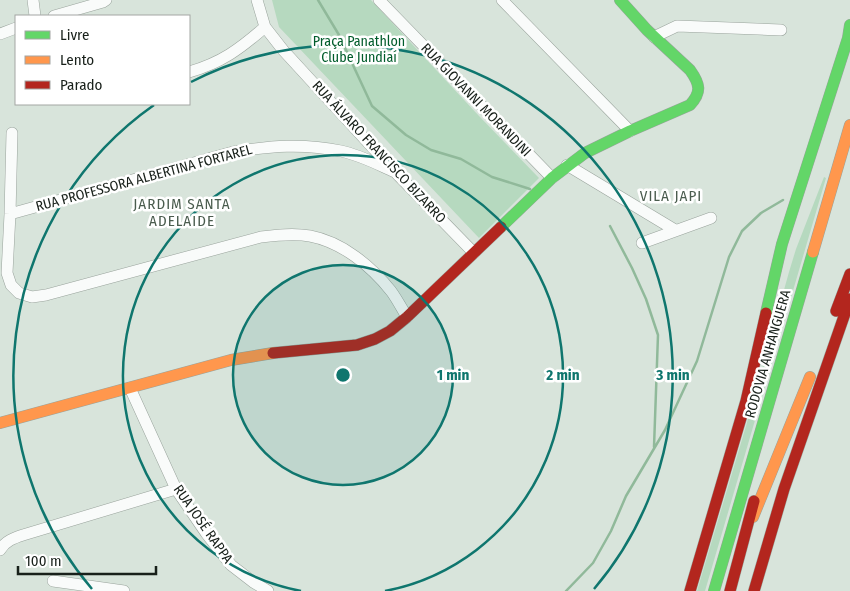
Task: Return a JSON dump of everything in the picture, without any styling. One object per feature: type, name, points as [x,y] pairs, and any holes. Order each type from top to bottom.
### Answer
[{"type":"main road","points":[[0,423],[231,360],[277,352],[357,345],[375,339],[390,331],[567,165],[585,153],[690,105],[696,99],[699,92],[697,82],[691,72],[654,37],[620,0]]},
{"type":"main road","points":[[746,401],[782,244],[848,38],[850,25]]},
{"type":"main road","name":"RODOVIA ANHANGUERA","points":[[714,591],[850,124]]},
{"type":"main road","points":[[690,591],[798,222],[821,158]]},
{"type":"main road","points":[[821,349],[850,274]]},
{"type":"main road","points":[[754,591],[784,492],[850,299]]},
{"type":"main road","points":[[745,538],[814,367]]},
{"type":"main road","points":[[730,591],[764,461]]},
{"type":"street","points":[[33,0],[35,15]]},
{"type":"street","points":[[58,15],[106,0]]},
{"type":"street","name":"RUA ÁLVARO FRANCISCO BIZARRO","points":[[257,0],[265,27],[283,50],[395,172],[474,253]]},
{"type":"street","name":"RUA GIOVANNI MORANDINI","points":[[379,0],[552,178]]},
{"type":"street","points":[[502,0],[630,132]]},
{"type":"street","points":[[654,37],[677,26],[781,30]]},
{"type":"street","points":[[190,72],[206,67],[230,55],[265,27]]},
{"type":"street","points":[[0,34],[15,28]]},
{"type":"street","points":[[12,133],[7,273],[11,285],[19,293],[32,297],[46,296],[261,238],[287,234],[311,236],[333,244],[356,257],[375,273],[392,292],[407,317]]},
{"type":"street","name":"RUA PROFESSORA ALBERTINA FORTAREL","points":[[10,214],[233,152],[263,147],[304,146],[341,151],[361,157],[395,172]]},
{"type":"street","points":[[567,165],[675,230]]},
{"type":"street","points":[[642,243],[711,218]]},
{"type":"street","name":"RUA JOSÉ RAPPA","points":[[130,388],[176,489],[206,534],[231,565],[268,591]]},
{"type":"street","points":[[0,550],[11,539],[176,489]]},
{"type":"street","points":[[53,580],[124,591]]},
{"type":"green space","name":"Praça Panathlon Clube Jundiaí","points":[[272,0],[371,0],[539,178],[479,238],[279,27]]},
{"type":"green space","points":[[824,177],[826,178],[705,591],[697,591],[796,249]]},
{"type":"waterway","points":[[318,0],[339,35],[372,106],[406,135],[431,150],[461,159],[492,177],[530,189]]},
{"type":"waterway","points":[[566,591],[593,563],[611,531],[626,496],[665,430],[697,361],[729,257],[742,231],[761,213],[783,200]]},
{"type":"waterway","points":[[610,226],[646,299],[658,335],[654,447]]},
{"type":"traffic: fast","points":[[501,227],[552,178],[585,153],[690,105],[694,100],[698,92],[698,84],[690,70],[647,30],[620,0]]},
{"type":"traffic: fast","points":[[766,313],[782,244],[848,38],[850,25]]},
{"type":"traffic: fast","points":[[714,591],[813,252]]},
{"type":"traffic: slow","points":[[813,252],[850,125]]},
{"type":"traffic: slow","points":[[0,423],[231,360],[273,353]]},
{"type":"traffic: slow","points":[[753,517],[810,377]]},
{"type":"traffic: jam","points":[[273,353],[357,345],[375,339],[390,331],[501,227]]},
{"type":"traffic: jam","points":[[836,311],[850,274]]},
{"type":"traffic: jam","points":[[754,591],[784,489],[850,299]]},
{"type":"traffic: jam","points":[[690,591],[746,401],[766,313]]},
{"type":"traffic: jam","points":[[730,591],[754,501]]},
{"type":"district","name":"VILA JAPI","points":[[671,196]]},
{"type":"district","name":"JARDIM SANTA ADELAIDE","points":[[182,212]]}]
